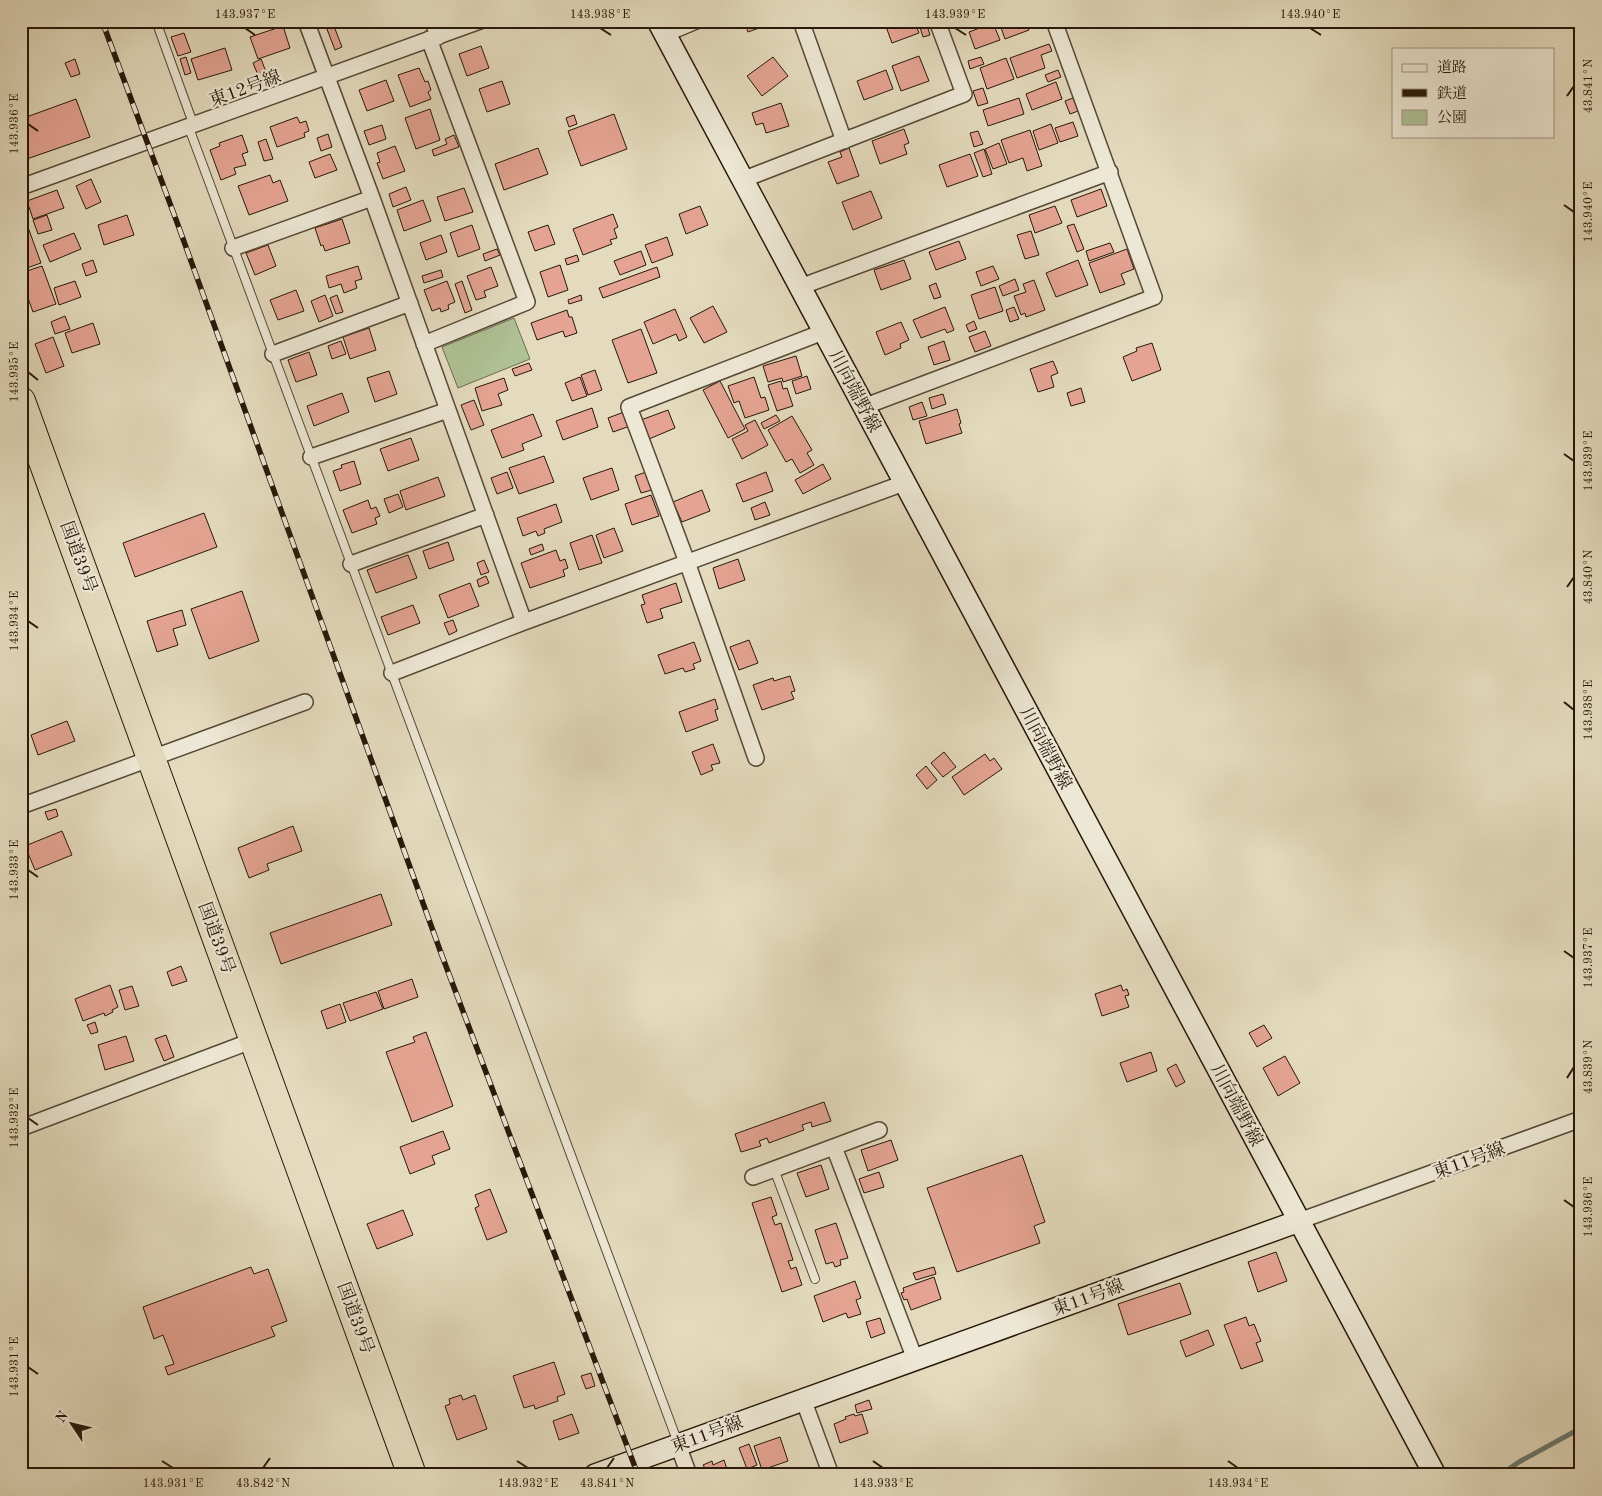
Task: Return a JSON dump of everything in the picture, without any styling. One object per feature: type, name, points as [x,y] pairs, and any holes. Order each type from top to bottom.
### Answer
[{"type":"highway","name":"国道39号","points":[[21,401],[412,1475]]},
{"type":"main road","name":"川向端野線","points":[[662,28],[1435,1475]]},
{"type":"main road","name":"東11号線","points":[[595,1475],[1299,1221]]},
{"type":"street","points":[[306,21],[372,198],[524,622]]},
{"type":"street","points":[[424,344],[527,302],[434,38],[433,21]]},
{"type":"street","name":"東12号線","points":[[21,187],[327,78],[480,21]]},
{"type":"street","points":[[662,28],[696,21]]},
{"type":"street","points":[[801,21],[844,141]]},
{"type":"street","points":[[742,180],[964,94],[937,21]]},
{"type":"street","points":[[863,407],[1154,297],[1054,21]]},
{"type":"street","points":[[800,287],[1110,172]]},
{"type":"street","points":[[234,248],[372,198]]},
{"type":"street","points":[[273,354],[410,303]]},
{"type":"street","points":[[756,758],[687,562],[629,407],[823,332]]},
{"type":"street","points":[[311,457],[448,410]]},
{"type":"street","points":[[392,673],[524,622],[904,483]]},
{"type":"street","points":[[351,564],[486,515]]},
{"type":"street","points":[[21,806],[305,702]]},
{"type":"street","points":[[21,1128],[254,1040]]},
{"type":"street","name":"東11号線","points":[[1299,1221],[1581,1119]]},
{"type":"street","points":[[753,1177],[879,1130]]},
{"type":"street","points":[[834,1147],[915,1359]]},
{"type":"street","points":[[804,1399],[831,1475]]},
{"type":"street","points":[[678,1444],[689,1475]]},
{"type":"lane","points":[[156,21],[234,248],[678,1444]]},
{"type":"lane","points":[[774,1169],[815,1279]]},
{"type":"green space","points":[[514,318],[530,359],[458,388],[442,347]]},
{"type":"building","points":[[181,21],[199,21],[183,27]]},
{"type":"building","points":[[332,21],[342,47],[335,50],[325,24]]},
{"type":"building","points":[[744,21],[779,21],[748,32]]},
{"type":"building","points":[[893,21],[914,21],[919,33],[892,43],[885,24]]},
{"type":"building","points":[[1026,21],[1029,30],[1005,39],[999,22]]},
{"type":"building","points":[[926,22],[930,35],[923,37],[919,24]]},
{"type":"building","points":[[993,23],[1000,40],[975,49],[969,32]]},
{"type":"building","points":[[283,26],[290,48],[258,59],[250,37]]},
{"type":"building","points":[[184,33],[191,52],[178,56],[171,37]]},
{"type":"building","points":[[1049,44],[1052,51],[1041,55],[1045,68],[1017,78],[1010,58]]},
{"type":"building","points":[[481,46],[489,68],[467,76],[459,54]]},
{"type":"building","points":[[225,48],[232,70],[198,80],[191,59]]},
{"type":"building","points":[[919,56],[929,81],[901,91],[892,66]]},
{"type":"building","points":[[186,57],[191,73],[185,75],[180,59]]},
{"type":"building","points":[[773,57],[788,76],[762,96],[747,76]]},
{"type":"building","points":[[981,57],[984,64],[970,69],[968,61]]},
{"type":"building","points":[[1006,58],[1014,79],[987,89],[980,68]]},
{"type":"building","points":[[75,59],[80,74],[71,77],[65,63]]},
{"type":"building","points":[[261,59],[268,77],[260,80],[253,63]]},
{"type":"building","points":[[419,68],[425,82],[428,81],[431,90],[428,92],[431,99],[410,107],[398,75]]},
{"type":"building","points":[[886,70],[893,89],[864,100],[857,81]]},
{"type":"building","points":[[1058,70],[1061,77],[1048,82],[1045,75]]},
{"type":"building","points":[[386,80],[394,101],[367,111],[359,90]]},
{"type":"building","points":[[502,81],[510,104],[487,112],[479,89]]},
{"type":"building","points":[[1056,82],[1062,99],[1032,110],[1026,94]]},
{"type":"building","points":[[983,88],[988,103],[978,106],[973,91]]},
{"type":"building","points":[[1019,98],[1024,114],[988,126],[983,110]]},
{"type":"building","points":[[1073,98],[1078,111],[1070,114],[1065,101]]},
{"type":"building","points":[[76,99],[90,137],[21,161],[21,119]]},
{"type":"building","points":[[781,103],[789,126],[766,133],[763,123],[756,125],[752,113]]},
{"type":"building","points":[[430,109],[440,140],[416,149],[405,118]]},
{"type":"building","points":[[614,114],[627,149],[581,166],[568,131]]},
{"type":"building","points":[[574,115],[577,124],[569,127],[566,118]]},
{"type":"building","points":[[297,117],[300,123],[306,121],[309,131],[304,133],[305,137],[277,147],[270,127]]},
{"type":"building","points":[[1073,122],[1078,136],[1060,142],[1055,128]]},
{"type":"building","points":[[1051,124],[1058,143],[1039,150],[1033,131]]},
{"type":"building","points":[[382,125],[386,139],[369,145],[364,131]]},
{"type":"building","points":[[904,129],[909,143],[904,145],[907,154],[880,164],[872,141]]},
{"type":"building","points":[[1030,130],[1042,166],[1027,171],[1023,158],[1009,163],[1001,140]]},
{"type":"building","points":[[978,131],[983,144],[974,147],[970,133]]},
{"type":"building","points":[[328,134],[332,147],[321,151],[317,138]]},
{"type":"building","points":[[242,135],[248,152],[242,154],[246,165],[234,168],[236,174],[221,180],[210,150],[220,146],[219,143]]},
{"type":"building","points":[[454,135],[459,147],[434,156],[432,150],[447,144],[445,139]]},
{"type":"building","points":[[266,139],[273,159],[264,161],[258,142]]},
{"type":"building","points":[[999,143],[1007,164],[993,169],[985,149]]},
{"type":"building","points":[[395,146],[405,171],[383,179],[377,163],[380,162],[377,153]]},
{"type":"building","points":[[538,148],[548,174],[504,190],[495,164]]},
{"type":"building","points":[[849,148],[859,176],[837,184],[828,162],[842,157],[840,152]]},
{"type":"building","points":[[984,149],[992,174],[983,177],[974,153]]},
{"type":"building","points":[[330,154],[337,170],[315,178],[309,162]]},
{"type":"building","points":[[970,154],[978,176],[947,187],[939,165]]},
{"type":"building","points":[[270,175],[273,183],[280,180],[288,201],[249,215],[238,186]]},
{"type":"building","points":[[91,179],[101,202],[86,209],[76,186]]},
{"type":"building","points":[[406,187],[411,200],[393,207],[389,194]]},
{"type":"building","points":[[464,188],[473,212],[445,221],[437,197]]},
{"type":"building","points":[[1101,189],[1107,206],[1077,217],[1071,200]]},
{"type":"building","points":[[57,190],[64,208],[33,219],[27,201]]},
{"type":"building","points":[[871,191],[882,218],[853,230],[842,202]]},
{"type":"building","points":[[423,200],[431,221],[404,231],[397,210]]},
{"type":"building","points":[[700,206],[708,225],[686,234],[679,214]]},
{"type":"building","points":[[1055,206],[1062,223],[1035,233],[1029,215]]},
{"type":"building","points":[[21,208],[41,263],[21,270]]},
{"type":"building","points":[[613,214],[618,227],[614,229],[617,238],[610,240],[612,244],[583,255],[573,229]]},
{"type":"building","points":[[47,215],[52,230],[38,234],[33,220]]},
{"type":"building","points":[[127,215],[134,235],[104,245],[98,225]]},
{"type":"building","points":[[342,219],[350,243],[325,251],[323,245],[321,246],[315,228]]},
{"type":"building","points":[[1074,224],[1084,249],[1077,252],[1067,226]]},
{"type":"building","points":[[472,225],[480,249],[458,257],[450,233]]},
{"type":"building","points":[[548,225],[555,244],[535,251],[528,232]]},
{"type":"building","points":[[1031,231],[1039,255],[1025,259],[1017,235]]},
{"type":"building","points":[[74,233],[81,249],[50,262],[43,245]]},
{"type":"building","points":[[441,235],[447,252],[426,260],[420,243]]},
{"type":"building","points":[[667,237],[673,255],[652,263],[645,245]]},
{"type":"building","points":[[959,241],[966,259],[936,270],[929,252]]},
{"type":"building","points":[[1110,243],[1114,252],[1089,261],[1086,251]]},
{"type":"building","points":[[268,245],[276,266],[255,275],[246,253]]},
{"type":"building","points":[[497,249],[500,255],[485,261],[483,254]]},
{"type":"building","points":[[1127,249],[1134,269],[1121,274],[1125,284],[1100,293],[1089,263]]},
{"type":"building","points":[[641,251],[646,265],[620,275],[614,261]]},
{"type":"building","points":[[577,255],[579,261],[567,265],[565,259]]},
{"type":"building","points":[[93,260],[97,272],[86,276],[82,264]]},
{"type":"building","points":[[904,260],[911,279],[881,290],[874,270]]},
{"type":"building","points":[[1078,260],[1088,285],[1056,297],[1046,273]]},
{"type":"building","points":[[560,265],[568,290],[548,297],[540,272]]},
{"type":"building","points":[[42,266],[56,304],[33,312],[21,279],[21,273]]},
{"type":"building","points":[[358,266],[362,279],[355,281],[357,288],[344,293],[341,284],[329,288],[326,276]]},
{"type":"building","points":[[993,266],[999,279],[981,286],[976,272]]},
{"type":"building","points":[[491,267],[498,286],[484,291],[486,297],[476,300],[467,276]]},
{"type":"building","points":[[657,267],[660,277],[603,298],[599,288]]},
{"type":"building","points":[[441,270],[443,277],[424,283],[422,276]]},
{"type":"building","points":[[1015,279],[1019,290],[1003,296],[999,286]]},
{"type":"building","points":[[1034,280],[1045,310],[1026,317],[1025,313],[1021,315],[1014,296],[1026,292],[1023,284]]},
{"type":"building","points":[[75,281],[81,297],[59,305],[54,288]]},
{"type":"building","points":[[447,281],[455,302],[448,305],[449,309],[441,312],[440,308],[432,311],[424,290]]},
{"type":"building","points":[[462,281],[472,310],[465,313],[455,284]]},
{"type":"building","points":[[936,283],[941,297],[934,299],[929,286]]},
{"type":"building","points":[[995,287],[1003,311],[979,319],[971,295]]},
{"type":"building","points":[[296,290],[304,311],[278,320],[270,300]]},
{"type":"building","points":[[325,295],[333,316],[319,322],[311,301]]},
{"type":"building","points":[[337,295],[343,312],[336,314],[330,298]]},
{"type":"building","points":[[581,295],[582,300],[569,304],[568,300]]},
{"type":"building","points":[[713,306],[727,332],[704,343],[690,318]]},
{"type":"building","points":[[945,307],[954,330],[947,333],[945,329],[921,338],[913,320]]},
{"type":"building","points":[[1014,307],[1019,319],[1010,322],[1006,310]]},
{"type":"building","points":[[675,309],[687,337],[679,341],[676,334],[653,344],[644,322]]},
{"type":"building","points":[[567,310],[569,317],[572,317],[577,333],[565,337],[563,331],[537,340],[531,323]]},
{"type":"building","points":[[65,316],[70,329],[55,334],[51,322]]},
{"type":"building","points":[[974,321],[977,329],[969,332],[966,325]]},
{"type":"building","points":[[901,322],[909,340],[900,344],[901,348],[885,355],[876,332]]},
{"type":"building","points":[[93,323],[100,344],[72,353],[65,333]]},
{"type":"building","points":[[369,328],[376,350],[350,359],[343,337]]},
{"type":"building","points":[[641,329],[657,373],[628,383],[612,340]]},
{"type":"building","points":[[985,331],[991,346],[975,352],[969,337]]},
{"type":"building","points":[[53,337],[64,366],[46,373],[35,344]]},
{"type":"building","points":[[341,341],[346,354],[332,359],[328,346]]},
{"type":"building","points":[[944,341],[950,360],[934,365],[928,347]]},
{"type":"building","points":[[1152,343],[1161,370],[1132,381],[1123,357],[1137,351],[1136,348]]},
{"type":"building","points":[[309,352],[317,375],[296,382],[288,360]]},
{"type":"building","points":[[796,356],[802,376],[783,382],[782,378],[768,382],[763,366]]},
{"type":"building","points":[[1053,361],[1058,373],[1051,376],[1054,387],[1038,392],[1030,369]]},
{"type":"building","points":[[529,363],[532,370],[515,376],[512,369]]},
{"type":"building","points":[[595,370],[602,390],[588,395],[581,375]]},
{"type":"building","points":[[389,371],[397,394],[375,402],[367,378]]},
{"type":"building","points":[[807,376],[811,389],[796,394],[792,381]]},
{"type":"building","points":[[580,377],[587,396],[572,401],[565,383]]},
{"type":"building","points":[[754,377],[761,398],[765,397],[769,410],[745,418],[739,401],[734,403],[728,386]]},
{"type":"building","points":[[504,378],[508,390],[498,394],[502,405],[482,411],[475,388]]},
{"type":"building","points":[[720,381],[745,429],[728,438],[703,390]]},
{"type":"building","points":[[781,381],[783,389],[787,388],[793,406],[777,411],[768,385]]},
{"type":"building","points":[[1081,388],[1085,402],[1071,406],[1067,393]]},
{"type":"building","points":[[342,393],[349,412],[314,426],[307,406]]},
{"type":"building","points":[[943,394],[946,404],[932,409],[929,398]]},
{"type":"building","points":[[474,400],[484,425],[471,430],[461,405]]},
{"type":"building","points":[[922,402],[927,416],[913,420],[909,407]]},
{"type":"building","points":[[592,408],[598,427],[563,440],[556,421]]},
{"type":"building","points":[[957,409],[962,433],[926,444],[919,421]]},
{"type":"building","points":[[668,410],[675,428],[649,439],[641,420]]},
{"type":"building","points":[[624,412],[630,426],[613,432],[608,418]]},
{"type":"building","points":[[533,414],[542,436],[522,444],[524,450],[502,458],[491,430]]},
{"type":"building","points":[[776,415],[780,421],[764,429],[761,423]]},
{"type":"building","points":[[792,416],[812,450],[807,453],[814,465],[800,473],[792,459],[786,462],[768,430]]},
{"type":"building","points":[[755,420],[768,445],[742,459],[732,439],[748,431],[745,425]]},
{"type":"building","points":[[411,438],[419,460],[388,471],[380,449]]},
{"type":"building","points":[[544,456],[554,482],[519,494],[509,468]]},
{"type":"building","points":[[354,461],[361,484],[340,491],[333,471],[342,468],[341,465]]},
{"type":"building","points":[[823,464],[831,479],[803,494],[795,480]]},
{"type":"building","points":[[612,468],[619,490],[591,500],[583,478]]},
{"type":"building","points":[[507,472],[513,488],[497,494],[491,478]]},
{"type":"building","points":[[646,472],[652,490],[641,493],[635,476]]},
{"type":"building","points":[[766,472],[773,491],[743,502],[736,484]]},
{"type":"building","points":[[438,477],[445,496],[406,510],[400,491]]},
{"type":"building","points":[[702,490],[710,511],[682,522],[673,502]]},
{"type":"building","points":[[398,494],[403,507],[389,513],[384,499]]},
{"type":"building","points":[[651,495],[659,516],[632,525],[625,504]]},
{"type":"building","points":[[368,500],[371,509],[376,507],[380,516],[375,518],[377,524],[352,533],[343,510]]},
{"type":"building","points":[[765,502],[770,515],[755,520],[751,508]]},
{"type":"building","points":[[556,504],[562,522],[544,529],[545,533],[538,536],[536,531],[523,536],[517,518]]},
{"type":"building","points":[[204,513],[217,547],[135,577],[123,543]]},
{"type":"building","points":[[614,528],[623,551],[604,558],[596,535]]},
{"type":"building","points":[[592,535],[602,563],[579,570],[570,543]]},
{"type":"building","points":[[448,542],[454,560],[429,569],[423,551]]},
{"type":"building","points":[[542,544],[544,550],[531,555],[529,549]]},
{"type":"building","points":[[556,550],[560,561],[565,559],[568,568],[563,570],[565,576],[530,588],[521,563]]},
{"type":"building","points":[[408,555],[417,578],[376,593],[367,570]]},
{"type":"building","points":[[738,559],[745,580],[719,589],[713,568]]},
{"type":"building","points":[[484,560],[489,572],[481,575],[477,563]]},
{"type":"building","points":[[486,576],[489,583],[479,587],[477,580]]},
{"type":"building","points":[[470,583],[479,606],[448,618],[439,595]]},
{"type":"building","points":[[676,583],[682,602],[660,609],[663,618],[647,623],[641,605],[645,604],[642,595]]},
{"type":"building","points":[[242,591],[259,641],[209,659],[191,609]]},
{"type":"building","points":[[413,605],[420,623],[388,635],[381,617]]},
{"type":"building","points":[[182,610],[186,625],[173,629],[178,645],[157,652],[147,621]]},
{"type":"building","points":[[453,620],[457,631],[449,635],[444,623]]},
{"type":"building","points":[[749,640],[758,663],[739,670],[730,647]]},
{"type":"building","points":[[694,642],[701,661],[693,664],[695,669],[685,672],[683,668],[665,674],[658,655]]},
{"type":"building","points":[[790,676],[795,691],[791,692],[794,699],[762,710],[753,685],[773,678],[774,681]]},
{"type":"building","points":[[715,699],[718,709],[715,710],[718,720],[686,732],[679,712]]},
{"type":"building","points":[[67,721],[75,741],[38,755],[31,735]]},
{"type":"building","points":[[21,743],[27,760],[21,762]]},
{"type":"building","points":[[713,744],[720,763],[711,765],[713,770],[701,775],[692,752]]},
{"type":"building","points":[[944,752],[956,767],[943,777],[931,763]]},
{"type":"building","points":[[985,754],[990,761],[994,758],[1002,769],[964,795],[952,777]]},
{"type":"building","points":[[926,766],[937,780],[927,789],[916,775]]},
{"type":"building","points":[[56,809],[58,816],[48,820],[45,812]]},
{"type":"building","points":[[293,826],[302,851],[267,864],[269,870],[249,878],[238,848]]},
{"type":"building","points":[[62,831],[72,855],[35,870],[25,846]]},
{"type":"building","points":[[381,894],[392,925],[281,964],[270,933]]},
{"type":"building","points":[[181,966],[187,981],[172,986],[167,972]]},
{"type":"building","points":[[412,979],[418,997],[384,1009],[378,991]]},
{"type":"building","points":[[110,985],[118,1007],[105,1016],[104,1013],[83,1021],[75,999]]},
{"type":"building","points":[[1121,985],[1123,991],[1127,989],[1129,995],[1125,996],[1129,1007],[1102,1016],[1095,994]]},
{"type":"building","points":[[132,986],[139,1006],[125,1010],[119,990]]},
{"type":"building","points":[[376,992],[383,1009],[350,1021],[343,1003]]},
{"type":"building","points":[[340,1004],[346,1022],[327,1029],[321,1011]]},
{"type":"building","points":[[95,1022],[98,1032],[91,1034],[87,1025]]},
{"type":"building","points":[[1264,1025],[1272,1038],[1257,1047],[1249,1033]]},
{"type":"building","points":[[426,1032],[453,1106],[412,1122],[386,1052],[415,1042],[413,1037]]},
{"type":"building","points":[[166,1035],[174,1057],[164,1061],[155,1039]]},
{"type":"building","points":[[126,1036],[134,1061],[105,1070],[98,1045]]},
{"type":"building","points":[[1151,1052],[1157,1071],[1127,1082],[1120,1063]]},
{"type":"building","points":[[1285,1056],[1300,1083],[1278,1096],[1263,1068]]},
{"type":"building","points":[[1176,1064],[1185,1082],[1176,1087],[1167,1069]]},
{"type":"building","points":[[824,1102],[831,1121],[812,1127],[811,1122],[802,1125],[804,1130],[769,1143],[767,1138],[759,1141],[761,1146],[741,1152],[735,1134]]},
{"type":"building","points":[[443,1131],[450,1149],[432,1156],[435,1164],[410,1174],[400,1147]]},
{"type":"building","points":[[891,1140],[898,1160],[868,1171],[861,1150]]},
{"type":"building","points":[[1022,1155],[1045,1222],[1034,1226],[1040,1243],[957,1272],[927,1188]]},
{"type":"building","points":[[821,1165],[829,1189],[806,1197],[797,1173]]},
{"type":"building","points":[[879,1172],[884,1187],[864,1193],[859,1179]]},
{"type":"building","points":[[490,1189],[507,1232],[487,1240],[475,1208],[479,1206],[475,1195]]},
{"type":"building","points":[[771,1197],[777,1215],[772,1217],[775,1225],[781,1223],[793,1260],[788,1261],[791,1269],[796,1267],[802,1285],[782,1292],[752,1203]]},
{"type":"building","points":[[403,1210],[413,1235],[377,1249],[367,1224]]},
{"type":"building","points":[[836,1223],[848,1258],[840,1260],[841,1265],[835,1267],[833,1262],[826,1264],[815,1230]]},
{"type":"building","points":[[1276,1252],[1287,1281],[1258,1292],[1248,1262]]},
{"type":"building","points":[[251,1267],[254,1274],[268,1269],[287,1321],[271,1327],[275,1336],[168,1375],[165,1367],[174,1364],[163,1335],[154,1339],[143,1307]]},
{"type":"building","points":[[934,1267],[936,1274],[916,1280],[913,1273]]},
{"type":"building","points":[[934,1277],[941,1299],[911,1310],[907,1299],[904,1300],[901,1293],[904,1292],[903,1288]]},
{"type":"building","points":[[855,1281],[861,1298],[856,1300],[861,1314],[848,1318],[846,1313],[823,1322],[814,1296]]},
{"type":"building","points":[[1180,1283],[1191,1314],[1128,1335],[1118,1304]]},
{"type":"building","points":[[1246,1317],[1249,1326],[1254,1324],[1261,1341],[1256,1343],[1263,1361],[1241,1369],[1224,1325]]},
{"type":"building","points":[[880,1318],[885,1333],[871,1338],[866,1322]]},
{"type":"building","points":[[1208,1330],[1214,1345],[1186,1357],[1180,1341]]},
{"type":"building","points":[[554,1362],[565,1394],[557,1397],[558,1401],[535,1409],[534,1405],[524,1408],[513,1376]]},
{"type":"building","points":[[591,1373],[595,1386],[586,1389],[581,1376]]},
{"type":"building","points":[[461,1395],[463,1400],[475,1395],[487,1429],[457,1440],[445,1406],[450,1404],[449,1399]]},
{"type":"building","points":[[869,1400],[872,1409],[857,1413],[855,1405]]},
{"type":"building","points":[[572,1414],[579,1433],[559,1440],[553,1421]]},
{"type":"building","points":[[854,1414],[855,1416],[862,1414],[868,1433],[840,1443],[834,1424]]},
{"type":"building","points":[[780,1437],[788,1461],[762,1470],[754,1446]]},
{"type":"building","points":[[749,1444],[757,1465],[747,1469],[739,1448]]},
{"type":"building","points":[[724,1460],[729,1475],[701,1475],[699,1469],[705,1468],[703,1465],[712,1461],[713,1465]]},
{"type":"waterway","points":[[1500,1475],[1519,1462],[1581,1428]]},
{"type":"railway","points":[[102,21],[178,225],[441,953],[638,1475]]}]
